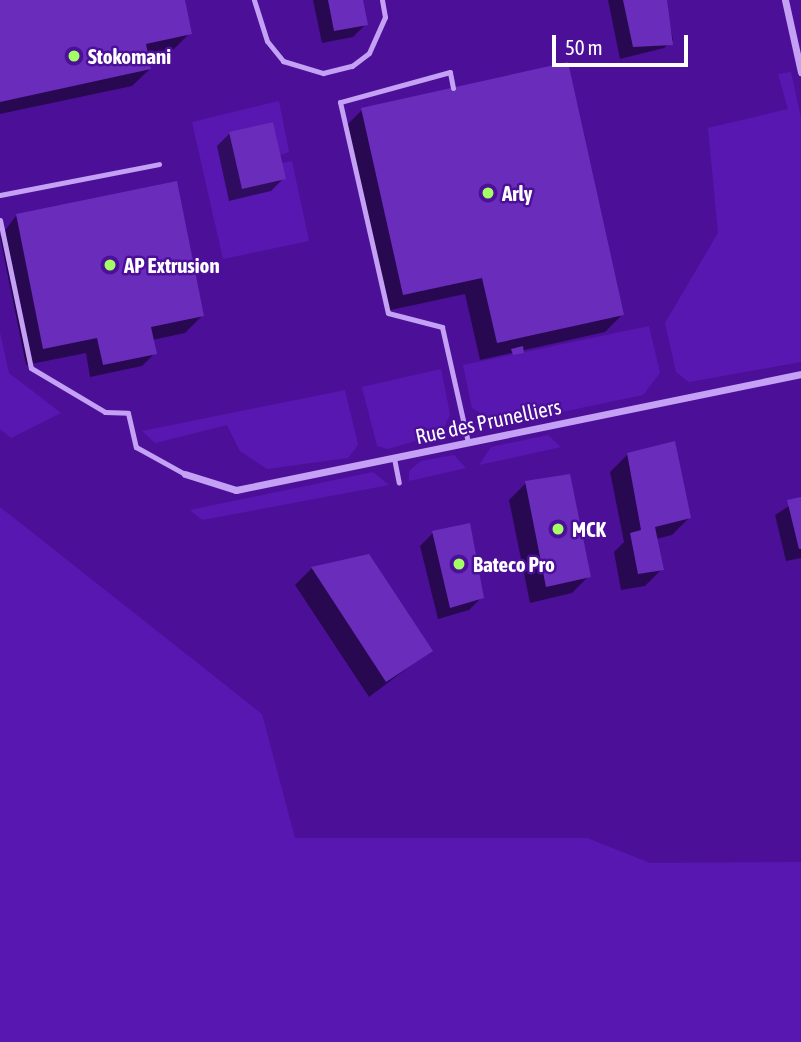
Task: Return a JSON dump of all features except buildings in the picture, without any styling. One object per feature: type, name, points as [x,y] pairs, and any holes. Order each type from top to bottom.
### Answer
[{"type":"street","points":[[785,0],[801,72]]},
{"type":"street","name":"Rue des Prunelliers","points":[[185,474],[228,491],[801,374]]},
{"type":"lane","points":[[254,0],[267,41],[283,61],[323,73],[352,66],[369,53],[385,17],[382,0]]},
{"type":"lane","points":[[453,88],[450,72],[341,102],[388,313],[442,327],[468,442]]},
{"type":"lane","points":[[0,195],[159,164]]},
{"type":"lane","points":[[0,220],[31,368],[104,412],[128,413],[136,447],[185,474]]},
{"type":"lane","points":[[394,458],[399,483]]},
{"type":"shaded area","points":[[791,72],[801,118],[801,362],[689,382],[676,372],[665,323],[718,233],[708,128],[788,109],[778,74]]},
{"type":"shaded area","points":[[279,101],[289,152],[280,155],[273,122],[229,132],[282,163],[292,161],[309,241],[223,259],[192,122]]},
{"type":"shaded area","points":[[649,326],[660,373],[643,395],[500,425],[472,408],[463,365]]},
{"type":"shaded area","points":[[0,332],[9,373],[61,413],[11,438],[0,429]]},
{"type":"shaded area","points":[[441,369],[450,414],[442,433],[388,449],[377,446],[362,387]]},
{"type":"shaded area","points":[[345,390],[358,445],[348,458],[267,469],[240,451],[227,425],[155,443],[142,431]]},
{"type":"shaded area","points":[[548,435],[561,447],[479,465],[491,447]]},
{"type":"shaded area","points":[[454,455],[466,468],[409,481],[409,471],[421,461]]},
{"type":"shaded area","points":[[373,472],[389,485],[202,520],[190,510]]},
{"type":"shaded area","points":[[0,507],[262,714],[295,838],[587,838],[650,863],[801,862],[801,1042],[0,1042]]},
{"type":"place","name":"Stokomani","points":[[74,56]]},
{"type":"place","name":"Arly","points":[[488,193]]},
{"type":"place","name":"AP Extrusion","points":[[110,265]]},
{"type":"place","name":"MCK","points":[[558,529]]},
{"type":"place","name":"Bateco Pro","points":[[459,564]]}]
